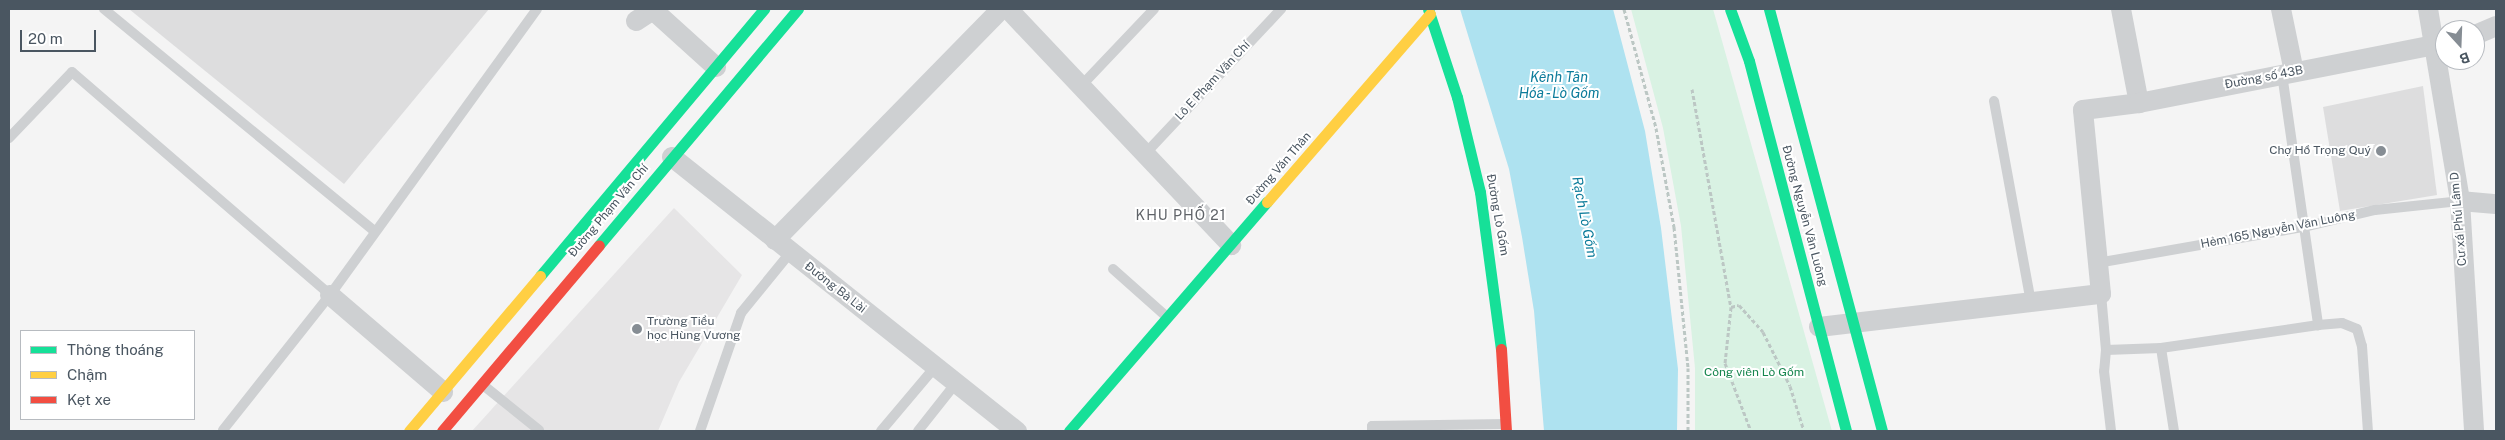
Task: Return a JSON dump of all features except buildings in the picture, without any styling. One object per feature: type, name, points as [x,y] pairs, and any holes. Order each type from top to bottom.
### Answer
[{"type":"main road","name":"Đường Phạm Văn Chí","points":[[442,431],[472,376],[654,142],[764,9]]},
{"type":"main road","name":"Đường Phạm Văn Chí","points":[[410,431],[443,392],[472,376],[672,157],[798,9]]},
{"type":"main road","name":"Đường Nguyễn Văn Luông","points":[[1730,9],[1749,61],[1846,431]]},
{"type":"main road","name":"Đường Nguyễn Văn Luông","points":[[1768,9],[1882,431]]},
{"type":"main road","name":"Đường Văn Thân","points":[[1070,431],[1430,12]]},
{"type":"main road","name":"Đường Lò Gốm","points":[[1430,12],[1457,97],[1480,192],[1500,335],[1506,428]]},
{"type":"main road","name":"Đường Bà Lài","points":[[654,142],[672,157]]},
{"type":"street","points":[[782,246],[1008,9],[1231,245]]},
{"type":"street","points":[[2121,9],[2139,103]]},
{"type":"street","points":[[2281,9],[2288,73]]},
{"type":"street","name":"Cư xá Phú Lâm D","points":[[2428,9],[2435,30]]},
{"type":"street","points":[[636,21],[653,10],[716,67]]},
{"type":"street","name":"Đường số 43B","points":[[2096,263],[2083,110],[2139,103],[2435,46]]},
{"type":"street","name":"Cư xá Phú Lâm D","points":[[2443,70],[2460,201],[2474,431]]},
{"type":"street","name":"Đường Bà Lài","points":[[672,157],[1016,431]]},
{"type":"street","points":[[2460,201],[2496,204]]},
{"type":"street","points":[[1819,327],[2101,294],[2096,263]]},
{"type":"street","points":[[330,295],[443,392]]},
{"type":"lane","points":[[104,9],[374,231]]},
{"type":"lane","points":[[223,430],[330,295],[374,231],[538,9]]},
{"type":"lane","points":[[1081,86],[1154,9]]},
{"type":"lane","name":"Lô E Phạm Văn Chí","points":[[1145,154],[1281,9]]},
{"type":"lane","points":[[9,138],[72,72],[330,295]]},
{"type":"lane","points":[[2288,73],[2304,227],[2318,324]]},
{"type":"lane","points":[[1994,101],[2030,302]]},
{"type":"lane","name":"Hẻm 165 Nguyễn Văn Luông","points":[[2096,263],[2304,227],[2375,210],[2460,201]]},
{"type":"lane","points":[[700,431],[741,313],[782,246]]},
{"type":"lane","points":[[1113,269],[1168,318]]},
{"type":"lane","points":[[2101,294],[2106,350],[2104,371],[2112,431]]},
{"type":"lane","points":[[2106,350],[2161,348],[2318,324],[2342,323],[2357,329],[2362,346],[2368,431]]},
{"type":"lane","points":[[2161,348],[2174,431]]},
{"type":"lane","points":[[881,431],[935,367]]},
{"type":"lane","points":[[472,376],[539,430]]},
{"type":"lane","points":[[918,431],[956,383]]},
{"type":"lane","points":[[1372,431],[1372,426],[1506,428]]},
{"type":"path","points":[[1624,9],[1656,128],[1674,227],[1688,368],[1688,431]]},
{"type":"path","points":[[1692,89],[1731,307],[1725,363],[1751,431]]},
{"type":"path","points":[[1731,307],[1739,305],[1763,332],[1790,386],[1804,431]]},
{"type":"shaded area","name":"Trường Tiểu học Hùng Vương","points":[[674,208],[742,275],[679,382],[658,431],[472,431]]},
{"type":"green space","name":"Công viên Lò Gốm","points":[[1631,9],[1713,9],[1832,431],[1695,431],[1695,368],[1681,226],[1663,128]]},
{"type":"water","name":"Kênh Tân Hóa - Lò Gốm","points":[[1460,9],[1613,9],[1645,131],[1661,228],[1678,369],[1677,431],[1544,431],[1534,311],[1509,169]]},
{"type":"traffic: fast","points":[[540,276],[764,9]]},
{"type":"traffic: fast","points":[[599,245],[798,9]]},
{"type":"traffic: fast","points":[[1428,9],[1457,97],[1480,192],[1501,349]]},
{"type":"traffic: fast","points":[[1730,9],[1749,61],[1846,431]]},
{"type":"traffic: fast","points":[[1769,9],[1882,431]]},
{"type":"traffic: fast","points":[[1069,431],[1267,202]]},
{"type":"traffic: slow","points":[[1267,202],[1430,14]]},
{"type":"traffic: slow","points":[[409,431],[540,276]]},
{"type":"traffic: jam","points":[[442,431],[599,245]]},
{"type":"traffic: jam","points":[[1501,349],[1506,431]]},
{"type":"place","name":"Chợ Hồ Trọng Quý","points":[[2381,151]]},
{"type":"place","name":"Trường Tiểu học Hùng Vương","points":[[637,329]]},
{"type":"district","name":"KHU PHỐ 21","points":[[1181,215]]},
{"type":"water label","name":"Rạch Lò Gốm","points":[[1585,217]]}]
